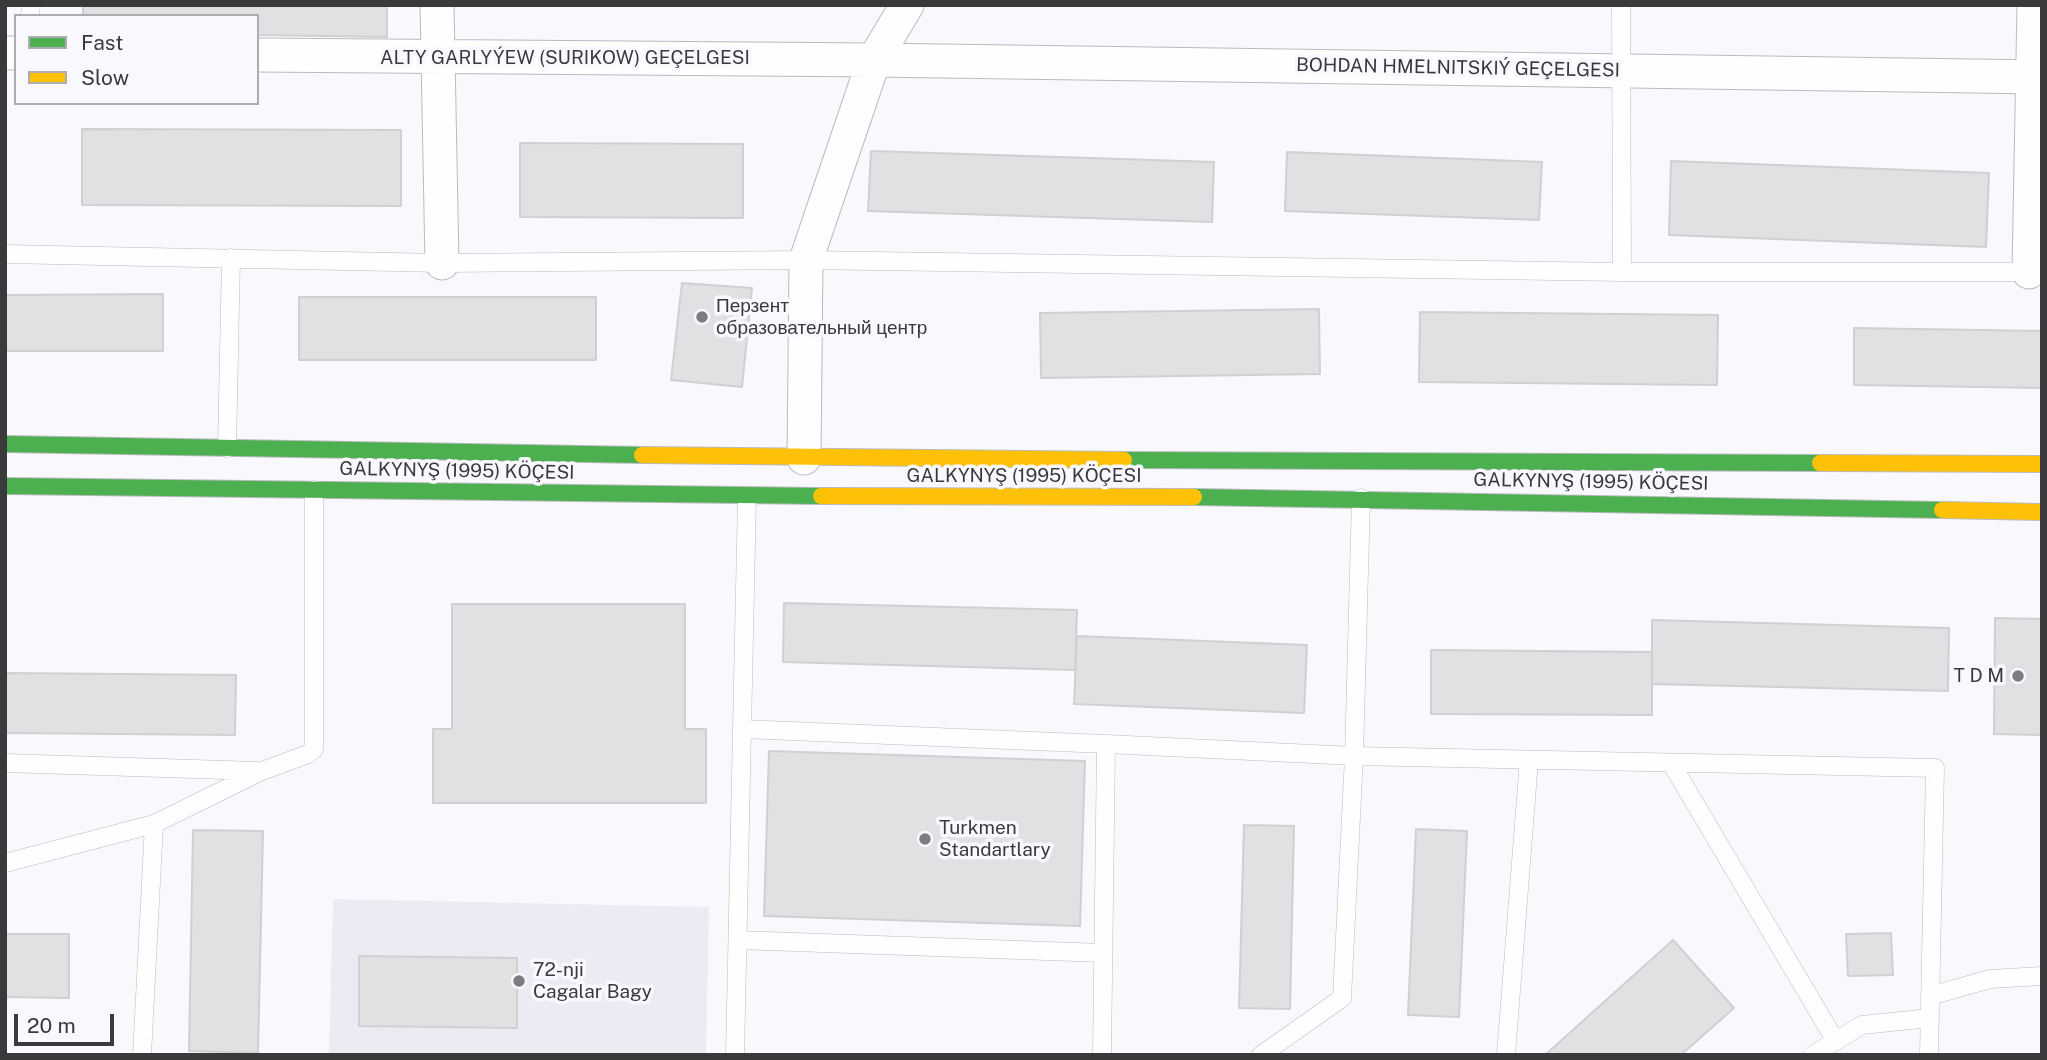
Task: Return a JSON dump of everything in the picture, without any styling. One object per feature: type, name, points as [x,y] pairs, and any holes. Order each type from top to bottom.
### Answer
[{"type":"main road","name":"GALKYNYŞ (1995) KÖÇESI","points":[[5,444],[804,458],[2042,464]]},
{"type":"main road","name":"GALKYNYŞ (1995) KÖÇESI","points":[[5,486],[747,496],[1361,498],[2042,512]]},
{"type":"street","points":[[437,5],[442,263]]},
{"type":"street","points":[[804,458],[806,260],[874,60],[907,5]]},
{"type":"street","points":[[2034,5],[2037,77],[2035,272]]},
{"type":"street","name":"ALTY GARLYÝEW (SURIKOW) GEÇELGESI","points":[[259,55],[874,60]]},
{"type":"street","name":"BOHDAN HMELNITSKIÝ GEÇELGESI","points":[[874,60],[2037,77]]},
{"type":"lane","points":[[1621,5],[1622,272]]},
{"type":"lane","points":[[5,254],[442,263],[806,260],[1622,272],[2035,272]]},
{"type":"lane","points":[[227,448],[231,258]]},
{"type":"lane","points":[[5,863],[154,824],[262,771],[308,754],[314,749],[314,490]]},
{"type":"lane","points":[[735,1055],[747,496]]},
{"type":"lane","points":[[1261,1055],[1342,998],[1354,757],[1361,498]]},
{"type":"lane","points":[[742,729],[1354,757],[1935,768],[1929,1055]]},
{"type":"lane","points":[[1102,1055],[1106,744]]},
{"type":"lane","points":[[1506,1055],[1529,760]]},
{"type":"lane","points":[[5,763],[262,771]]},
{"type":"lane","points":[[1671,763],[1835,1040]]},
{"type":"lane","points":[[142,1055],[154,824]]},
{"type":"lane","points":[[738,940],[1103,953]]},
{"type":"lane","points":[[1930,996],[1990,979],[2042,976]]},
{"type":"lane","points":[[1813,1055],[1862,1025],[1930,1018]]},
{"type":"shaded area","name":"72-nji Cagalar Bagy","points":[[333,899],[709,907],[706,1055],[329,1055]]},
{"type":"building","points":[[83,5],[387,5],[387,37],[259,35],[259,14],[83,14]]},
{"type":"building","points":[[82,129],[401,130],[401,206],[82,205]]},
{"type":"building","points":[[520,143],[743,144],[743,218],[520,217]]},
{"type":"building","points":[[871,151],[1214,162],[1212,222],[868,211]]},
{"type":"building","points":[[1287,152],[1542,162],[1539,220],[1285,211]]},
{"type":"building","points":[[1671,161],[1989,173],[1986,247],[1669,235]]},
{"type":"building","points":[[682,283],[752,288],[742,387],[671,380]]},
{"type":"building","points":[[163,294],[163,351],[5,351],[5,295]]},
{"type":"building","points":[[299,297],[596,297],[596,360],[299,360]]},
{"type":"building","points":[[1319,309],[1320,374],[1041,378],[1040,313]]},
{"type":"building","points":[[1420,312],[1718,315],[1717,385],[1419,382]]},
{"type":"building","points":[[1854,328],[2042,331],[2042,388],[1854,385]]},
{"type":"building","points":[[784,603],[1077,610],[1075,670],[783,662]]},
{"type":"building","points":[[452,604],[685,604],[685,729],[706,729],[706,803],[433,803],[433,729],[452,729]]},
{"type":"building","name":"T D M","points":[[1995,618],[2042,619],[2042,735],[1994,734]]},
{"type":"building","points":[[1652,620],[1949,628],[1948,691],[1652,684]]},
{"type":"building","points":[[1077,636],[1307,645],[1304,713],[1074,704]]},
{"type":"building","points":[[1431,650],[1652,652],[1652,715],[1431,714]]},
{"type":"building","points":[[5,673],[236,675],[235,735],[5,733]]},
{"type":"building","name":"Turkmen Standartlary","points":[[769,751],[1085,761],[1080,926],[764,916]]},
{"type":"building","points":[[1244,825],[1294,826],[1290,1009],[1239,1008]]},
{"type":"building","points":[[1416,829],[1467,831],[1459,1017],[1408,1015]]},
{"type":"building","points":[[193,830],[263,831],[258,1053],[189,1051]]},
{"type":"building","points":[[1891,933],[1893,975],[1848,976],[1846,934]]},
{"type":"building","points":[[5,934],[69,934],[69,998],[5,997]]},
{"type":"building","points":[[1673,940],[1734,1008],[1681,1055],[1545,1055]]},
{"type":"building","points":[[359,956],[517,958],[517,1028],[359,1026]]},
{"type":"traffic: fast","points":[[5,444],[642,455]]},
{"type":"traffic: fast","points":[[1124,460],[1820,463]]},
{"type":"traffic: fast","points":[[5,486],[821,496]]},
{"type":"traffic: fast","points":[[1194,497],[1942,510]]},
{"type":"traffic: slow","points":[[642,455],[1124,460]]},
{"type":"traffic: slow","points":[[1820,463],[2042,464]]},
{"type":"traffic: slow","points":[[821,496],[1194,497]]},
{"type":"traffic: slow","points":[[1942,510],[2042,512]]},
{"type":"place","name":"Перзент образовательный центр","points":[[702,317]]},
{"type":"place","name":"T D M","points":[[2018,676]]},
{"type":"place","name":"Turkmen Standartlary","points":[[925,839]]},
{"type":"place","name":"72-nji Cagalar Bagy","points":[[519,981]]}]
